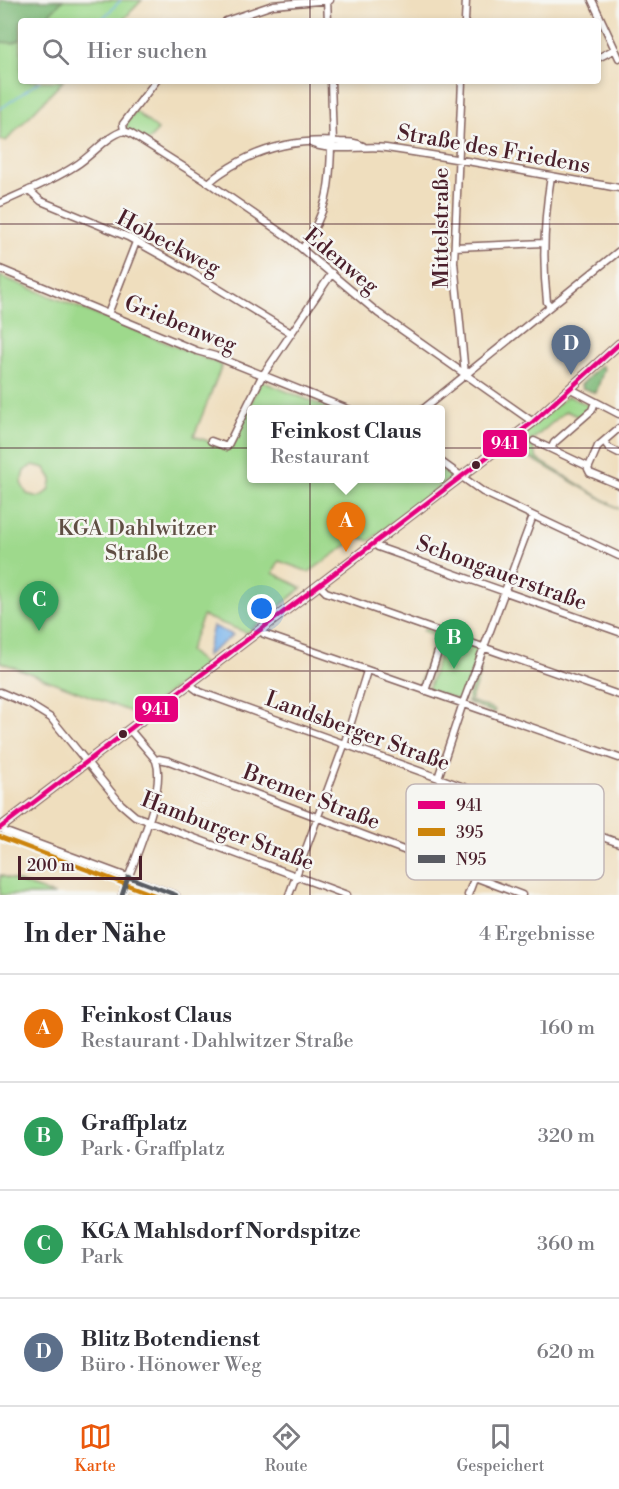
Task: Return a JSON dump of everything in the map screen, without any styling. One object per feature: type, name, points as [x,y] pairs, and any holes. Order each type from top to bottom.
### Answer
[{"type":"main road","points":[[0,827],[505,444],[572,388],[619,344]]},
{"type":"street","points":[[234,18],[273,5],[329,0],[328,18]]},
{"type":"street","points":[[465,18],[466,0]]},
{"type":"street","points":[[592,0],[600,18]]},
{"type":"street","points":[[601,19],[619,58]]},
{"type":"street","points":[[601,56],[615,49]]},
{"type":"street","points":[[0,203],[70,169],[113,135],[124,131],[123,124],[154,84]]},
{"type":"street","points":[[303,248],[325,207],[329,189],[332,145],[331,84]]},
{"type":"street","name":"Mittelstraße","points":[[462,84],[455,277],[465,374]]},
{"type":"street","name":"Edenweg","points":[[124,131],[210,183],[303,248],[378,314],[533,422]]},
{"type":"street","name":"Straße des Friedens","points":[[210,183],[224,171],[261,152],[285,144],[309,142],[332,145],[356,143],[619,188]]},
{"type":"street","points":[[550,306],[547,302],[545,286],[543,243],[551,176]]},
{"type":"street","name":"Hobeckweg","points":[[29,190],[41,201],[136,242],[191,272],[291,333]]},
{"type":"street","points":[[108,314],[136,242]]},
{"type":"street","points":[[455,247],[543,243]]},
{"type":"street","points":[[428,405],[619,251]]},
{"type":"street","name":"Griebenweg","points":[[0,269],[196,351],[215,356],[338,405]]},
{"type":"street","points":[[247,405],[263,375],[332,273]]},
{"type":"street","points":[[572,388],[619,412]]},
{"type":"street","points":[[572,388],[619,412]]},
{"type":"street","points":[[551,449],[554,443],[592,410],[596,402]]},
{"type":"street","points":[[211,441],[227,447],[247,405]]},
{"type":"street","points":[[619,428],[598,446],[588,471],[619,485]]},
{"type":"street","points":[[534,441],[589,467]]},
{"type":"street","points":[[604,441],[609,448],[619,453]]},
{"type":"street","points":[[445,464],[483,492],[619,556]]},
{"type":"street","points":[[438,778],[463,703],[533,516]]},
{"type":"street","name":"Schongauerstraße","points":[[374,543],[378,547],[619,632]]},
{"type":"street","points":[[318,585],[326,592],[619,695]]},
{"type":"street","points":[[260,630],[264,634],[619,759]]},
{"type":"street","points":[[425,691],[444,634]]},
{"type":"street","points":[[289,895],[344,743],[367,671]]},
{"type":"street","name":"Landsberger Straße","points":[[189,684],[200,692],[454,784]]},
{"type":"street","name":"Hamburger Straße","points":[[0,692],[37,708],[51,718],[121,804],[135,816],[347,895]]},
{"type":"street","points":[[122,895],[157,794],[156,760],[129,729]]},
{"type":"street","name":"Bremer Straße","points":[[156,760],[169,761],[406,852]]},
{"type":"street","points":[[0,827],[6,832],[176,895]]},
{"type":"street","name":"Landsberger Straße","points":[[604,838],[619,843]]},
{"type":"street","points":[[468,895],[474,880]]},
{"type":"street","name":"Bremer Straße","points":[[481,880],[522,895]]},
{"type":"green space","points":[[0,0],[63,0],[45,18],[18,18],[18,40],[13,43],[0,42]]},
{"type":"green space","points":[[54,0],[142,0],[125,18],[37,18]]},
{"type":"green space","points":[[18,33],[18,84],[60,84],[6,141],[0,139],[0,36]]},
{"type":"green space","points":[[135,111],[158,130],[147,142],[125,128]]},
{"type":"green space","name":"KGA Dahlwitzer Straße","points":[[0,276],[222,365],[194,436],[229,449],[247,411],[247,483],[444,483],[369,541],[354,535],[350,539],[353,541],[309,572],[279,561],[273,573],[302,588],[247,633],[203,616],[189,651],[205,665],[139,715],[0,662]],"holes":[[[33,465],[45,468],[52,479],[49,491],[39,497],[27,494],[21,483],[24,471]]]},
{"type":"green space","points":[[601,365],[604,369],[596,393],[582,388],[581,385]]},
{"type":"green space","name":"KGA Dahlwitzer Straße","points":[[261,381],[321,405],[250,405]]},
{"type":"green space","points":[[568,396],[591,406],[581,418],[566,411],[531,441],[537,459],[619,509],[508,445]]},
{"type":"green space","name":"KGA Dahlwitzer Straße","points":[[445,472],[452,477],[445,482]]},
{"type":"green space","points":[[425,628],[442,636],[425,688],[419,686],[436,636],[423,631]]},
{"type":"green space","points":[[447,637],[480,650],[461,701],[428,690]]},
{"type":"green space","points":[[477,670],[481,671],[470,701],[495,710],[494,713],[467,702]]},
{"type":"green space","points":[[0,875],[55,895],[0,895]]},
{"type":"water","points":[[213,626],[233,635],[206,656]]},
{"type":"waterway","points":[[103,18],[121,0]]},
{"type":"waterway","points":[[0,109],[36,84]]},
{"type":"transit line","name":"941","points":[[0,828],[533,422],[619,344]]},
{"type":"transit line","name":"395","points":[[0,837],[154,895]]},
{"type":"transit line","name":"N95","points":[[122,895],[128,877],[176,895]]},
{"type":"place","name":"Blitz Botendienst","points":[[571,375]]},
{"type":"place","name":"Feinkost Claus","points":[[346,552]]},
{"type":"place","name":"KGA Mahlsdorf Nordspitze","points":[[39,631]]},
{"type":"place","name":"Graffplatz","points":[[454,669]]}]
